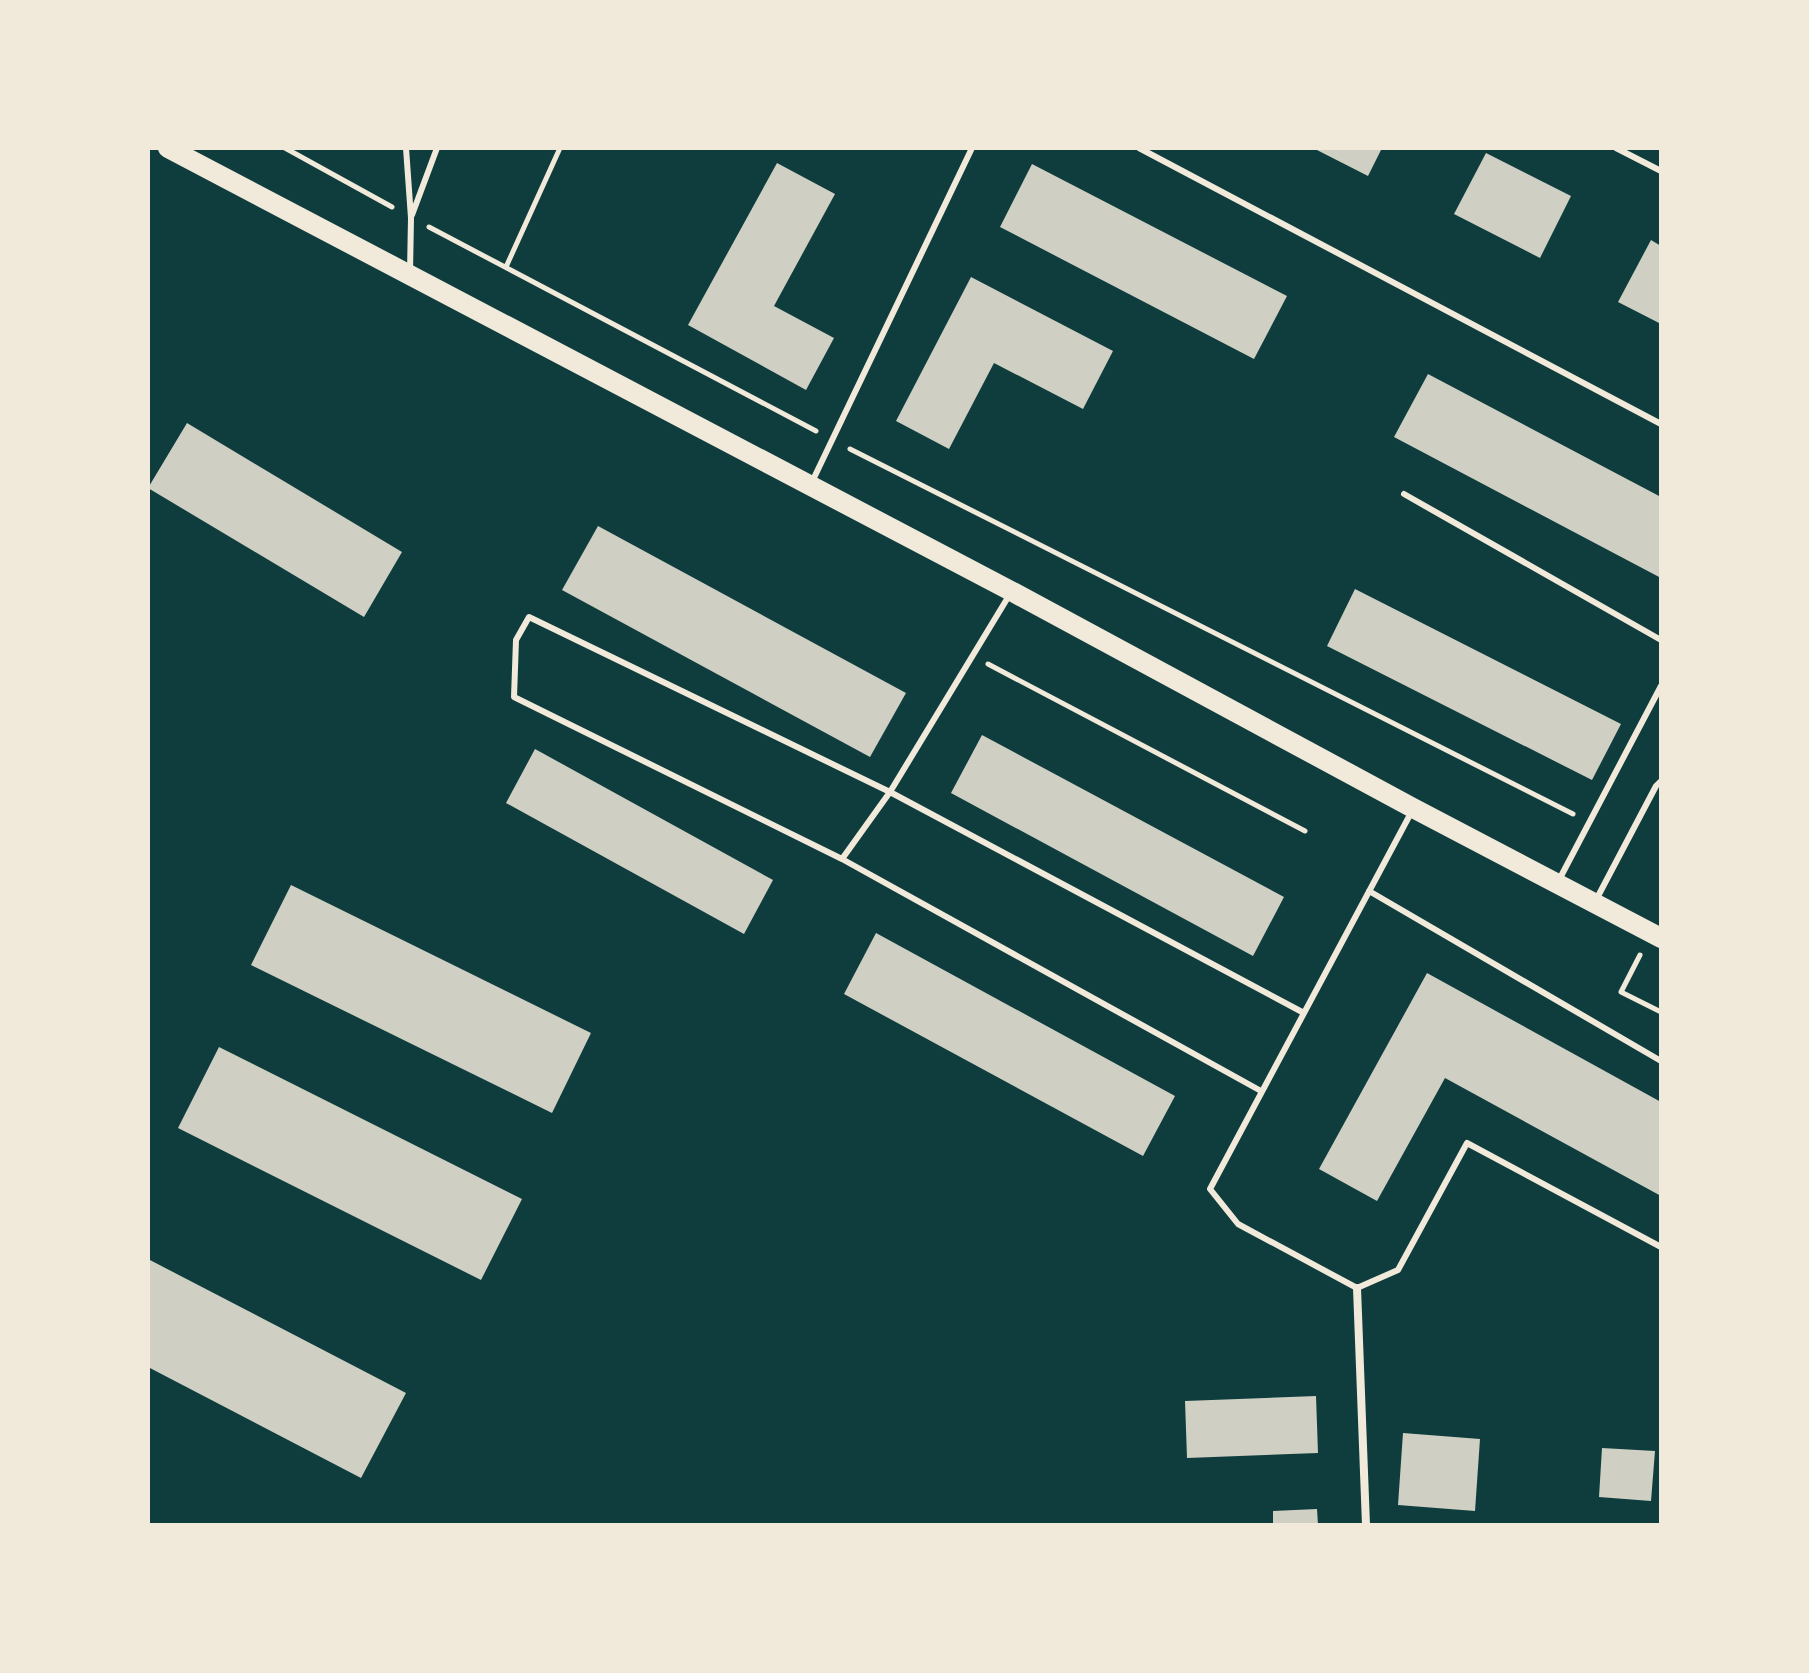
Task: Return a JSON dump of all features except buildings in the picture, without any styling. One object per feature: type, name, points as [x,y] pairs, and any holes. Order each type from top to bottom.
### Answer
[{"type":"main road","points":[[168,148],[1011,591],[1656,936]]},
{"type":"street","points":[[1357,1288],[1366,1525]]},
{"type":"lane","points":[[406,148],[411,218],[410,275]]},
{"type":"lane","points":[[411,218],[437,148]]},
{"type":"lane","points":[[810,485],[972,148]]},
{"type":"lane","points":[[1139,148],[1661,424]]},
{"type":"lane","points":[[1616,148],[1661,171]]},
{"type":"lane","points":[[1404,494],[1661,640]]},
{"type":"lane","points":[[842,859],[890,792],[1011,591]]},
{"type":"lane","points":[[1261,1091],[842,859],[514,697],[516,640],[529,617],[890,792],[1304,1013]]},
{"type":"lane","points":[[1558,883],[1661,686]]},
{"type":"lane","points":[[1595,903],[1661,781]]},
{"type":"lane","points":[[1413,808],[1210,1189],[1238,1224],[1357,1288],[1398,1270],[1467,1143],[1661,1247]]},
{"type":"lane","points":[[1369,891],[1661,1061]]},
{"type":"path","points":[[285,148],[411,218],[832,440],[1590,821]]},
{"type":"path","points":[[506,267],[560,148]]},
{"type":"path","points":[[973,656],[1305,831]]},
{"type":"path","points":[[1656,936],[1621,992],[1661,1012]]}]
